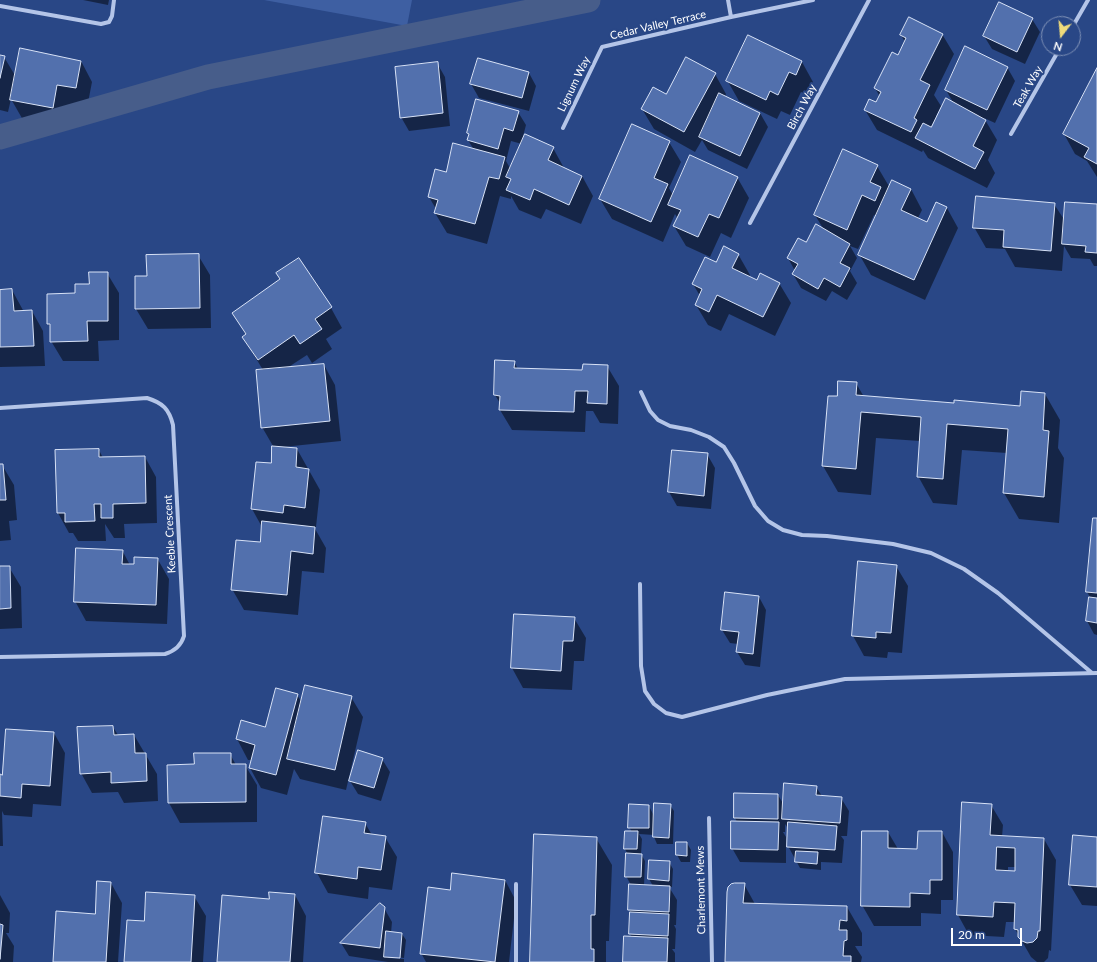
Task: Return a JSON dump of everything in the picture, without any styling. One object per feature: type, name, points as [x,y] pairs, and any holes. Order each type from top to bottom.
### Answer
[{"type":"street","points":[[0,6],[101,24],[109,22],[112,16],[114,0]]},
{"type":"street","points":[[728,0],[731,17]]},
{"type":"street","name":"Cedar Valley Terrace","points":[[602,47],[731,17],[813,0]]},
{"type":"street","name":"Birch Way","points":[[750,223],[869,0]]},
{"type":"street","points":[[1079,16],[1088,0]]},
{"type":"street","name":"Lignum Way","points":[[563,128],[602,47]]},
{"type":"street","name":"Teak Way","points":[[1011,134],[1055,56]]},
{"type":"street","points":[[641,392],[650,411],[658,420],[670,426],[691,430],[709,437],[724,447],[734,463],[755,506],[768,521],[783,530],[802,535],[826,536],[893,544],[931,553],[964,569],[998,593],[1095,673]]},
{"type":"street","name":"Keeble Crescent","points":[[0,408],[142,398],[157,401],[164,407],[170,416],[173,425],[184,636],[182,643],[178,648],[165,654],[0,657]]},
{"type":"street","points":[[640,584],[641,666],[645,691],[654,704],[666,713],[682,717],[767,695],[845,679],[1095,673]]},
{"type":"street","name":"Charlemont Mews","points":[[709,818],[712,962]]},
{"type":"street","points":[[516,884],[516,962]]},
{"type":"shaded area","points":[[264,0],[412,0],[407,26]]},
{"type":"building","points":[[999,2],[1033,18],[1017,52],[983,36]]},
{"type":"building","points":[[909,17],[943,34],[920,80],[930,85],[914,118],[917,120],[911,132],[864,110],[869,99],[876,102],[881,92],[874,88],[892,52],[898,55],[906,38],[900,35]]},
{"type":"building","points":[[748,35],[802,61],[796,75],[789,72],[778,95],[770,91],[766,100],[726,81]]},
{"type":"building","points":[[965,46],[1008,67],[987,110],[945,90]]},
{"type":"building","points":[[20,48],[81,61],[76,88],[57,85],[53,108],[10,100]]},
{"type":"building","points":[[0,55],[5,56],[0,78]]},
{"type":"building","points":[[686,57],[716,73],[684,132],[641,109],[653,87],[666,94]]},
{"type":"building","points":[[478,58],[529,72],[522,98],[470,84]]},
{"type":"building","points":[[438,62],[443,113],[400,118],[395,67]]},
{"type":"building","points":[[1097,68],[1097,164],[1084,157],[1089,148],[1063,134]]},
{"type":"building","points":[[719,93],[760,113],[740,156],[699,137]]},
{"type":"building","points":[[946,98],[986,120],[973,146],[984,152],[975,169],[915,138],[923,123],[931,127]]},
{"type":"building","points":[[476,99],[519,111],[513,131],[504,128],[498,149],[467,140],[469,134],[467,133]]},
{"type":"building","points":[[632,124],[670,141],[654,178],[668,184],[651,222],[599,199]]},
{"type":"building","points":[[525,134],[554,147],[548,160],[582,176],[569,205],[534,189],[530,200],[506,190],[511,179],[506,177]]},
{"type":"building","points":[[453,143],[505,157],[499,179],[489,177],[475,224],[434,213],[438,200],[428,197],[435,169],[446,172]]},
{"type":"building","points":[[843,149],[878,165],[870,182],[881,187],[875,201],[862,195],[847,230],[814,215]]},
{"type":"building","points":[[690,155],[738,177],[719,218],[709,214],[698,237],[673,226],[681,210],[668,205]]},
{"type":"building","points":[[892,180],[911,189],[901,210],[927,222],[936,202],[947,207],[914,280],[858,255]]},
{"type":"building","points":[[976,196],[1055,203],[1051,251],[1003,247],[1004,230],[973,228]]},
{"type":"building","points":[[1065,202],[1097,204],[1097,253],[1085,252],[1086,246],[1062,244]]},
{"type":"building","points":[[816,224],[850,244],[840,263],[850,268],[840,287],[824,278],[818,289],[792,274],[798,264],[787,258],[798,238],[806,242]]},
{"type":"building","points":[[724,246],[739,254],[732,268],[757,280],[760,273],[780,283],[763,317],[717,295],[709,312],[695,305],[702,289],[692,284],[705,257],[716,262]]},
{"type":"building","points":[[199,254],[200,308],[135,309],[135,276],[147,276],[146,255]]},
{"type":"building","points":[[299,258],[332,307],[315,319],[322,329],[300,344],[294,335],[258,360],[242,337],[246,334],[232,313],[280,279],[276,273]]},
{"type":"building","points":[[89,272],[108,272],[108,321],[87,321],[88,341],[50,342],[50,324],[47,324],[47,294],[75,293],[75,284],[89,284]]},
{"type":"building","points":[[12,289],[14,311],[32,310],[34,346],[0,347],[0,290]]},
{"type":"building","points":[[495,360],[515,361],[514,368],[582,370],[583,364],[608,365],[607,404],[587,403],[588,391],[575,391],[574,412],[499,410],[500,396],[494,395]]},
{"type":"building","points":[[324,364],[330,421],[261,428],[256,370]]},
{"type":"building","points":[[838,381],[857,382],[856,395],[954,403],[954,400],[1020,406],[1021,391],[1045,393],[1043,430],[1049,431],[1044,497],[1003,493],[1008,429],[947,424],[943,479],[917,477],[921,417],[861,412],[856,469],[822,466],[828,396],[837,396]]},
{"type":"building","points":[[272,446],[297,448],[296,467],[309,469],[305,508],[284,505],[283,513],[251,509],[256,462],[271,463]]},
{"type":"building","points":[[99,449],[99,457],[145,456],[146,503],[113,504],[113,518],[101,518],[101,504],[94,504],[95,521],[65,522],[65,513],[57,513],[55,450]]},
{"type":"building","points":[[672,450],[708,453],[704,496],[668,492]]},
{"type":"building","points":[[0,464],[3,464],[6,500],[0,500]]},
{"type":"building","points":[[1093,518],[1097,518],[1097,593],[1086,592]]},
{"type":"building","points":[[262,521],[315,527],[313,554],[291,551],[287,595],[231,590],[236,540],[260,542]]},
{"type":"building","points":[[76,548],[123,550],[122,564],[134,564],[134,557],[158,558],[156,605],[74,602]]},
{"type":"building","points":[[858,561],[897,565],[891,633],[876,632],[876,638],[852,636]]},
{"type":"building","points":[[0,566],[10,566],[11,608],[0,609]]},
{"type":"building","points":[[725,592],[759,596],[753,654],[736,652],[739,632],[721,630]]},
{"type":"building","points":[[1089,597],[1097,598],[1097,623],[1086,621]]},
{"type":"building","points":[[514,614],[575,617],[573,641],[563,641],[561,671],[511,668]]},
{"type":"building","points":[[305,685],[352,696],[335,770],[287,759]]},
{"type":"building","points":[[276,688],[298,694],[276,775],[249,768],[255,745],[236,739],[241,720],[265,727]]},
{"type":"building","points":[[113,726],[114,735],[134,734],[135,753],[146,753],[147,781],[111,783],[111,772],[80,774],[77,727]]},
{"type":"building","points":[[6,729],[54,732],[50,786],[22,784],[21,798],[0,796],[0,774],[2,775]]},
{"type":"building","points":[[358,750],[383,758],[374,788],[349,781]]},
{"type":"building","points":[[194,753],[231,753],[231,764],[246,764],[246,802],[168,803],[167,765],[194,764]]},
{"type":"building","points":[[784,783],[817,786],[816,795],[842,797],[840,823],[782,819]]},
{"type":"building","points":[[734,793],[778,794],[778,819],[734,818]]},
{"type":"building","points":[[962,802],[992,804],[990,835],[1044,838],[1040,931],[1038,931],[1037,938],[1033,942],[1027,943],[1018,937],[1018,930],[1014,929],[1015,903],[994,902],[993,917],[957,915]],"holes":[[[997,847],[1015,848],[1015,871],[996,870]]]},
{"type":"building","points":[[654,803],[671,804],[669,838],[653,837]]},
{"type":"building","points":[[629,804],[649,805],[649,828],[628,828]]},
{"type":"building","points":[[323,816],[366,822],[364,833],[386,836],[381,870],[358,867],[357,879],[315,873]]},
{"type":"building","points":[[731,821],[779,822],[778,850],[731,849]]},
{"type":"building","points":[[788,822],[837,826],[835,850],[787,847]]},
{"type":"building","points":[[625,831],[638,831],[637,849],[624,849]]},
{"type":"building","points":[[862,831],[888,831],[888,848],[917,849],[918,831],[942,831],[942,880],[930,880],[930,894],[910,893],[910,907],[861,906]]},
{"type":"building","points":[[534,834],[597,837],[595,915],[591,915],[591,949],[594,949],[594,962],[530,962]]},
{"type":"building","points":[[1073,835],[1097,837],[1097,887],[1069,885]]},
{"type":"building","points":[[676,842],[687,842],[687,856],[676,855]]},
{"type":"building","points":[[796,851],[818,852],[817,864],[795,862]]},
{"type":"building","points":[[626,853],[642,854],[641,877],[625,877]]},
{"type":"building","points":[[649,860],[670,861],[669,881],[648,879]]},
{"type":"building","points":[[452,873],[505,880],[495,962],[420,954],[428,887],[450,890]]},
{"type":"building","points":[[97,881],[111,882],[106,962],[53,962],[56,911],[95,914]]},
{"type":"building","points":[[735,883],[745,883],[743,903],[847,906],[847,921],[840,920],[839,930],[847,930],[847,940],[844,941],[843,956],[851,956],[851,962],[725,962],[727,892],[728,887]]},
{"type":"building","points":[[629,884],[670,886],[669,912],[628,910]]},
{"type":"building","points":[[146,892],[195,895],[191,962],[124,962],[127,920],[144,921]]},
{"type":"building","points":[[269,892],[295,894],[290,962],[217,962],[222,895],[269,899]]},
{"type":"building","points":[[380,903],[385,907],[380,948],[340,943]]},
{"type":"building","points":[[630,912],[669,914],[668,936],[629,934]]},
{"type":"building","points":[[0,924],[3,925],[0,959]]},
{"type":"building","points":[[386,931],[402,933],[400,958],[384,957]]},
{"type":"building","points":[[624,936],[668,938],[667,962],[623,962]]},
{"type":"waterway","points":[[0,137],[208,77],[588,0]]}]
